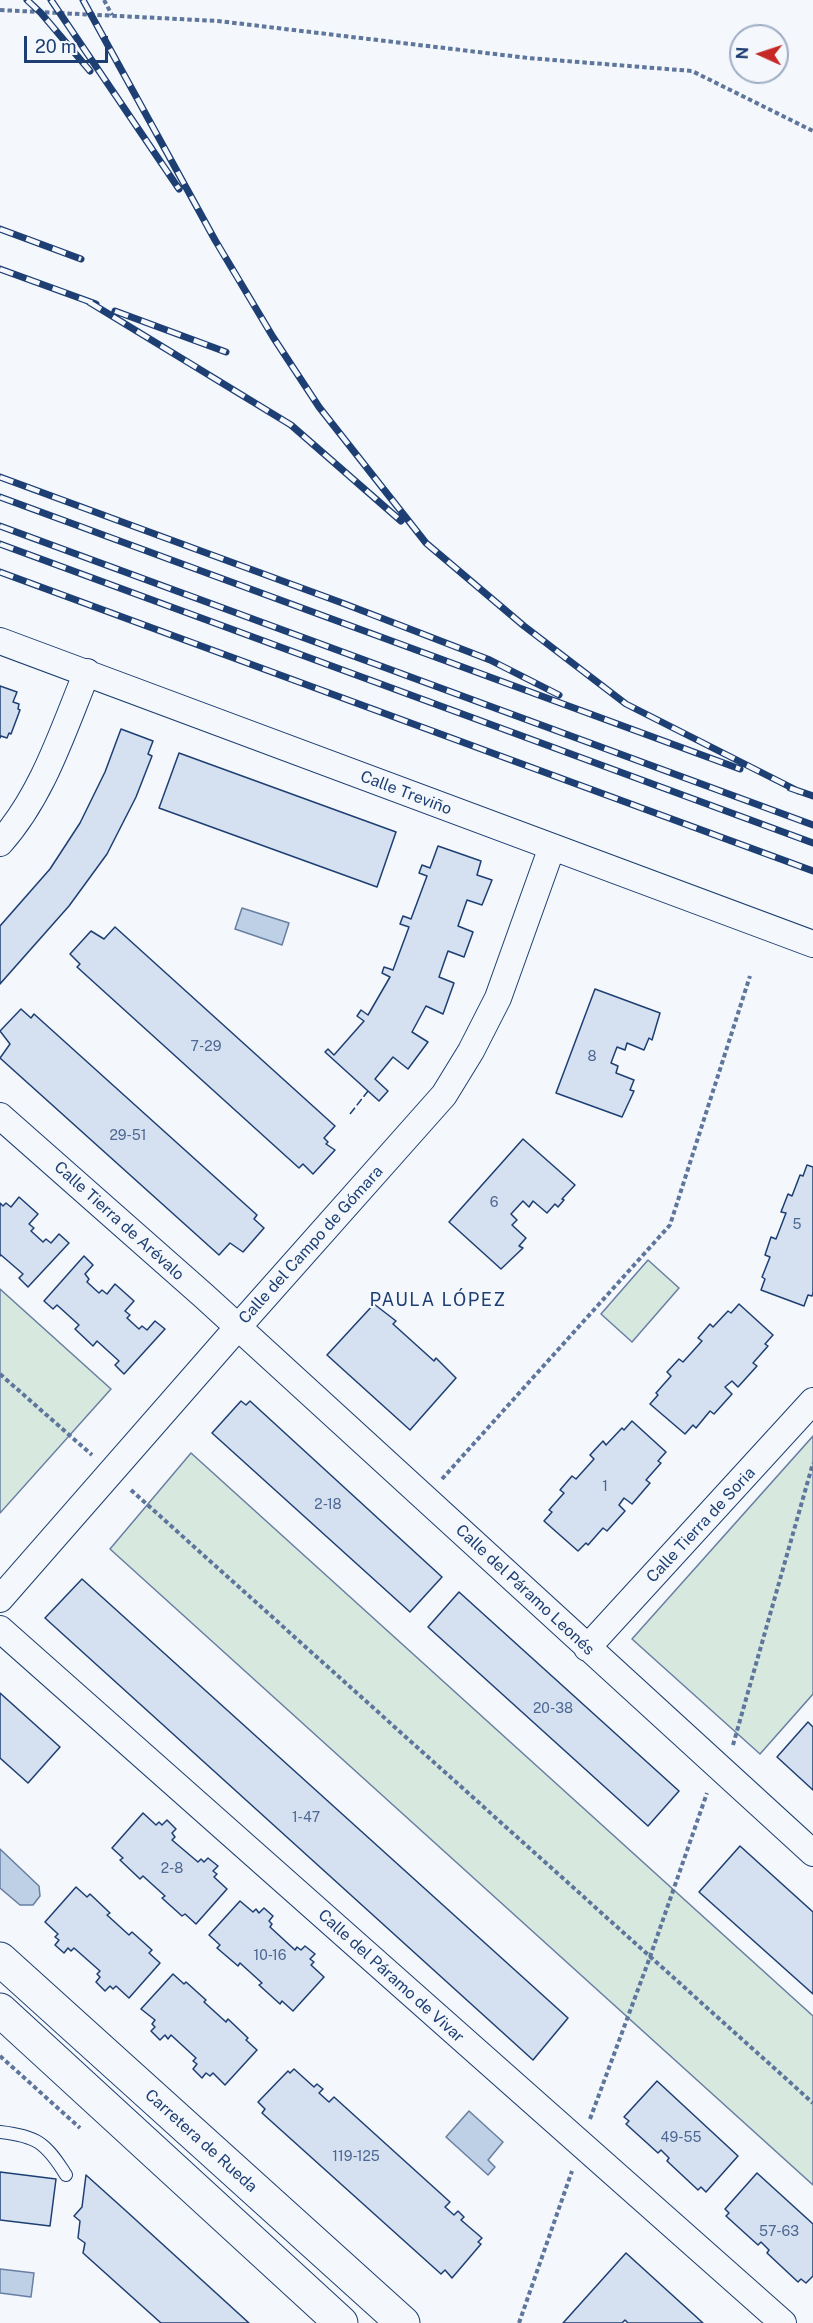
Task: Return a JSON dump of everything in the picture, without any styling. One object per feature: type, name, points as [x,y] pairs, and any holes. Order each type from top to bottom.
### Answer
[{"type":"street","name":"Calle Treviño","points":[[0,641],[813,944]]},
{"type":"street","points":[[0,843],[13,828],[48,766],[87,672]]},
{"type":"street","name":"Calle del Campo de Gómara","points":[[0,1599],[444,1095],[471,1051],[498,998],[552,847]]},
{"type":"street","name":"Calle Tierra de Arévalo","points":[[0,1116],[238,1327]]},
{"type":"street","name":"Calle del Páramo Leonés","points":[[238,1327],[813,1853]]},
{"type":"street","name":"Calle Tierra de Soria","points":[[587,1648],[813,1401]]},
{"type":"street","name":"Calle del Páramo de Vivar","points":[[0,1629],[783,2323]]},
{"type":"street","name":"Carretera de Rueda","points":[[0,1959],[403,2323]]},
{"type":"street","points":[[0,2010],[341,2323]]},
{"type":"lane","points":[[0,2132],[27,2135],[52,2153],[66,2175]]},
{"type":"path","points":[[104,0],[112,15]]},
{"type":"path","points":[[0,10],[218,21],[528,58],[692,71],[813,130]]},
{"type":"path","points":[[425,1498],[669,1225],[750,976]]},
{"type":"path","points":[[0,1374],[813,2103]]},
{"type":"path","points":[[519,2323],[707,1793],[725,1773],[813,1463]]},
{"type":"shaded area","points":[[648,1260],[679,1288],[632,1342],[601,1314]]},
{"type":"shaded area","points":[[0,1289],[111,1389],[0,1513]]},
{"type":"shaded area","points":[[813,1436],[813,1694],[760,1754],[632,1639]]},
{"type":"shaded area","points":[[191,1453],[813,2016],[813,2185],[110,1549]]},
{"type":"water","points":[[242,908],[289,923],[282,945],[235,929]]},
{"type":"water","points":[[0,1849],[39,1886],[40,1896],[33,1905],[20,1905],[0,1888]]},
{"type":"water","points":[[469,2111],[503,2142],[488,2160],[495,2167],[488,2175],[446,2137]]},
{"type":"water","points":[[0,2269],[34,2273],[31,2297],[0,2293]]},
{"type":"building","points":[[0,686],[17,692],[13,702],[19,704],[18,709],[20,710],[11,734],[9,733],[7,738],[1,736],[0,738]]},
{"type":"building","points":[[121,729],[153,741],[148,754],[152,756],[136,797],[107,854],[69,906],[0,984],[0,926],[50,869],[80,823],[105,772]]},
{"type":"building","points":[[179,753],[396,832],[377,887],[159,808]]},
{"type":"building","points":[[438,846],[481,861],[477,875],[492,880],[482,905],[467,900],[458,926],[473,932],[464,957],[448,951],[439,977],[454,983],[443,1014],[426,1006],[412,1032],[428,1042],[408,1069],[393,1057],[375,1079],[388,1091],[379,1101],[325,1052],[328,1049],[334,1055],[364,1021],[357,1016],[361,1010],[368,1015],[390,977],[382,973],[384,967],[393,970],[409,927],[400,924],[403,916],[411,919],[427,876],[419,873],[422,865],[430,868]]},
{"type":"building","points":[[115,927],[335,1126],[324,1138],[328,1142],[326,1144],[335,1150],[313,1174],[303,1164],[299,1168],[77,967],[80,964],[70,954],[91,931],[104,939]]},
{"type":"building","points":[[595,989],[660,1013],[652,1040],[649,1038],[644,1050],[627,1043],[625,1050],[617,1047],[611,1063],[618,1066],[616,1073],[634,1080],[630,1090],[634,1091],[622,1117],[556,1093]]},
{"type":"building","points":[[21,1009],[31,1018],[34,1014],[257,1215],[254,1219],[264,1228],[243,1252],[230,1243],[219,1255],[0,1058],[10,1044],[0,1031]]},
{"type":"building","points":[[523,1139],[575,1185],[558,1207],[555,1204],[547,1213],[533,1201],[529,1207],[523,1201],[511,1214],[517,1220],[512,1225],[526,1238],[519,1246],[523,1248],[501,1269],[449,1222]]},
{"type":"building","points":[[807,1165],[813,1167],[813,1293],[812,1296],[808,1295],[804,1306],[761,1290],[765,1279],[762,1277],[770,1257],[765,1255],[771,1237],[776,1239],[786,1213],[781,1212],[788,1194],[792,1196],[800,1175],[803,1176]]},
{"type":"building","points":[[19,1197],[38,1214],[29,1224],[34,1228],[31,1231],[43,1242],[46,1239],[51,1243],[59,1234],[69,1243],[28,1287],[19,1278],[23,1274],[0,1256],[0,1203],[3,1206],[6,1203],[11,1207]]},
{"type":"building","points":[[84,1256],[93,1265],[85,1274],[89,1279],[87,1282],[99,1293],[102,1290],[107,1294],[115,1284],[134,1301],[125,1311],[130,1315],[127,1318],[139,1329],[142,1326],[147,1330],[155,1321],[165,1329],[124,1374],[115,1365],[119,1361],[97,1341],[93,1346],[75,1329],[79,1325],[57,1305],[53,1309],[44,1301]]},
{"type":"building","points":[[374,1304],[396,1321],[393,1324],[434,1361],[436,1358],[456,1378],[410,1430],[327,1355]]},
{"type":"building","points":[[739,1304],[773,1335],[765,1344],[768,1346],[753,1363],[757,1366],[738,1387],[732,1381],[725,1387],[732,1394],[714,1414],[710,1411],[696,1428],[693,1425],[685,1434],[650,1404],[658,1395],[656,1393],[671,1376],[667,1372],[679,1359],[683,1362],[702,1341],[698,1338],[710,1324],[713,1327],[728,1311],[731,1313]]},
{"type":"building","points":[[241,1401],[246,1405],[250,1401],[442,1577],[410,1612],[212,1433]]},
{"type":"building","points":[[632,1421],[666,1452],[658,1461],[661,1463],[646,1480],[650,1483],[632,1504],[624,1498],[619,1505],[625,1511],[607,1531],[603,1528],[588,1545],[586,1543],[578,1551],[544,1521],[552,1512],[549,1510],[564,1493],[560,1490],[572,1476],[576,1479],[594,1459],[590,1455],[603,1441],[606,1445]]},
{"type":"building","points":[[82,1579],[568,2018],[533,2060],[45,1618]]},
{"type":"building","points":[[459,1592],[679,1791],[648,1826],[428,1627]]},
{"type":"building","points":[[0,1693],[60,1747],[28,1783],[0,1758]]},
{"type":"building","points":[[808,1722],[813,1727],[813,1790],[777,1757]]},
{"type":"building","points":[[143,1813],[156,1825],[159,1822],[162,1825],[167,1820],[176,1829],[172,1833],[175,1837],[172,1840],[198,1862],[201,1859],[204,1862],[208,1858],[218,1866],[213,1871],[217,1874],[214,1877],[227,1889],[196,1924],[185,1914],[182,1916],[162,1898],[165,1896],[143,1876],[140,1879],[120,1860],[123,1858],[112,1848]]},
{"type":"building","points":[[740,1846],[813,1912],[813,1994],[699,1892]]},
{"type":"building","points":[[76,1887],[87,1897],[90,1894],[110,1913],[107,1915],[129,1935],[132,1932],[152,1950],[149,1953],[160,1963],[129,1998],[116,1986],[113,1989],[110,1986],[105,1991],[96,1982],[100,1977],[97,1974],[100,1971],[74,1948],[71,1951],[68,1948],[64,1953],[55,1945],[59,1940],[55,1937],[58,1934],[45,1922]]},
{"type":"building","points":[[240,1901],[253,1912],[256,1909],[259,1913],[264,1908],[273,1916],[269,1921],[272,1924],[270,1927],[295,1950],[297,1947],[301,1950],[305,1946],[315,1954],[310,1959],[314,1962],[311,1965],[324,1977],[293,2011],[282,2001],[280,2004],[259,1985],[262,1983],[240,1963],[238,1966],[217,1948],[220,1945],[209,1935]]},
{"type":"building","points":[[173,1974],[206,2000],[204,2002],[226,2022],[228,2019],[257,2050],[225,2085],[213,2073],[210,2076],[206,2073],[202,2078],[193,2069],[197,2064],[193,2061],[196,2058],[171,2035],[168,2039],[165,2035],[160,2040],[151,2031],[155,2027],[152,2024],[155,2020],[141,2009]]},
{"type":"building","points":[[294,2069],[314,2087],[317,2084],[323,2089],[319,2093],[329,2102],[334,2097],[450,2202],[445,2207],[454,2215],[458,2211],[464,2217],[461,2220],[482,2238],[478,2242],[481,2244],[452,2278],[445,2270],[441,2274],[262,2113],[265,2109],[258,2102],[288,2071],[290,2073]]},
{"type":"building","points":[[657,2081],[738,2156],[706,2192],[701,2187],[698,2190],[667,2161],[669,2158],[661,2150],[658,2153],[626,2124],[629,2121],[624,2117]]},
{"type":"building","points":[[0,2172],[56,2179],[50,2226],[0,2220]]},
{"type":"building","points":[[757,2173],[813,2224],[813,2276],[806,2283],[801,2279],[798,2282],[767,2253],[769,2250],[761,2242],[758,2245],[726,2216],[729,2213],[725,2209]]},
{"type":"building","points":[[86,2175],[249,2323],[161,2323],[83,2253],[85,2243],[78,2238],[80,2221],[74,2216],[82,2207]]},
{"type":"building","points":[[626,2253],[703,2323],[628,2323],[625,2320],[622,2323],[563,2323]]},
{"type":"railway","points":[[27,0],[41,13],[90,71]]},
{"type":"railway","points":[[51,0],[179,189]]},
{"type":"railway","points":[[83,0],[215,240],[273,337],[319,407],[426,543],[524,626],[626,704],[798,791]]},
{"type":"railway","points":[[0,229],[81,259]]},
{"type":"railway","points":[[0,269],[96,304]]},
{"type":"railway","points":[[89,302],[291,425],[401,521]]},
{"type":"railway","points":[[115,311],[226,352]]},
{"type":"railway","points":[[0,477],[490,660],[559,695]]},
{"type":"railway","points":[[0,497],[740,769]]},
{"type":"railway","points":[[0,526],[813,825]]},
{"type":"railway","points":[[0,544],[813,843]]},
{"type":"railway","points":[[0,572],[813,871]]},
{"type":"railway","points":[[790,788],[813,796]]},
{"type":"fence","points":[[350,1114],[368,1091]]},
{"type":"district","name":"PAULA LÓPEZ","points":[[438,1300]]}]
